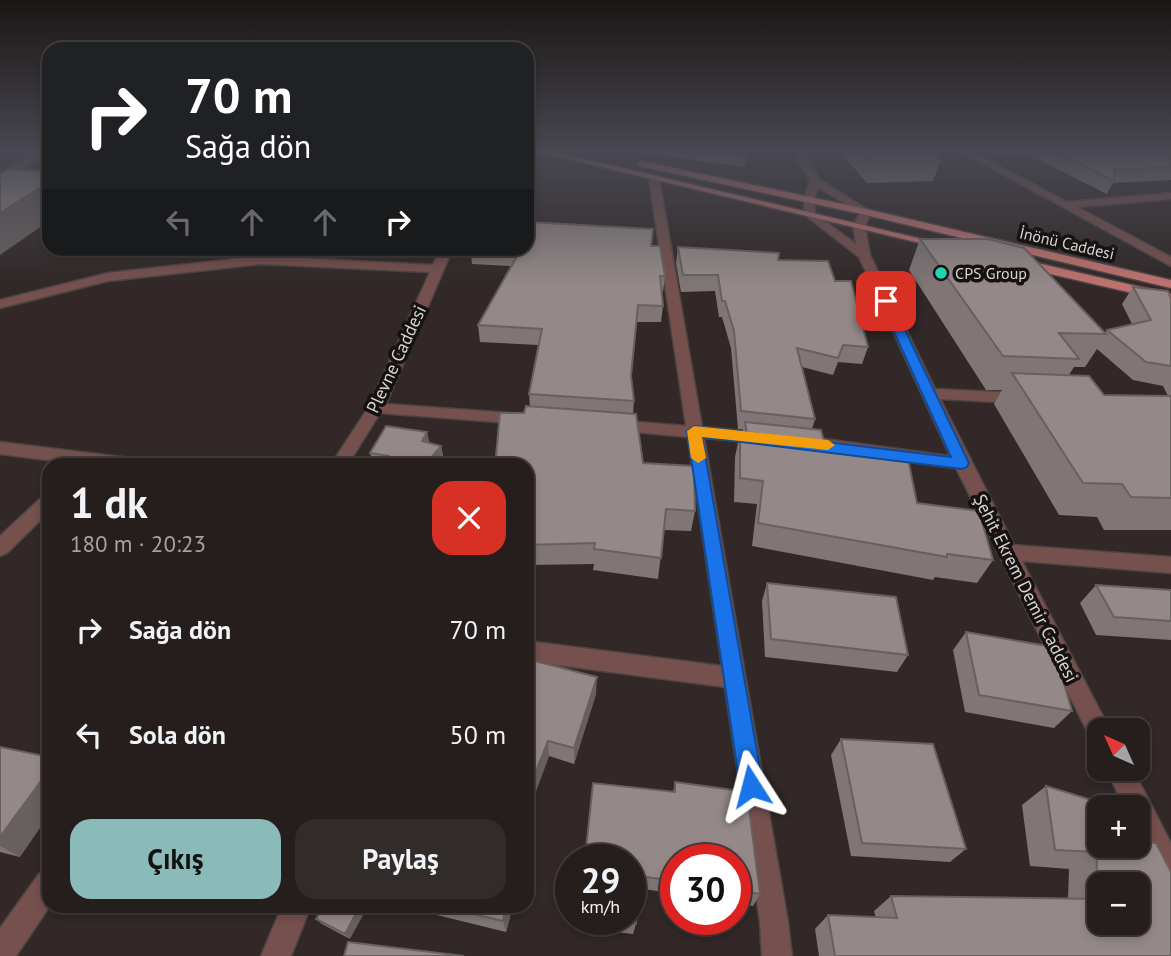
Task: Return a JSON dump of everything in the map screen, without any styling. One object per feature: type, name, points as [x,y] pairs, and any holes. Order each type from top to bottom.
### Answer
[{"type":"main road","points":[[728,196],[948,247]]},
{"type":"main road","name":"İnönü Caddesi","points":[[793,196],[1171,284]]},
{"type":"main road","name":"İnönü Caddesi","points":[[1011,261],[1171,298]]},
{"type":"street","points":[[657,196],[774,922],[777,956]]},
{"type":"street","points":[[810,196],[810,215],[864,255]]},
{"type":"street","points":[[839,196],[866,212],[859,226],[864,255]]},
{"type":"street","points":[[1048,196],[1171,262]]},
{"type":"street","points":[[1066,205],[1165,196]]},
{"type":"street","name":"Şehit Ekrem Demir Caddesi","points":[[864,255],[962,463],[1092,718]]},
{"type":"street","name":"Plevne Caddesi","points":[[343,458],[376,408],[444,256]]},
{"type":"street","points":[[0,304],[108,277],[261,260],[439,269]]},
{"type":"street","points":[[929,394],[1036,399]]},
{"type":"street","points":[[376,408],[542,420]]},
{"type":"street","points":[[597,424],[782,440],[962,463]]},
{"type":"street","points":[[0,448],[64,458]]},
{"type":"street","points":[[0,548],[42,508]]},
{"type":"street","points":[[1007,551],[1171,565]]},
{"type":"street","points":[[534,652],[733,678]]},
{"type":"street","points":[[1125,781],[1169,863]]},
{"type":"street","points":[[0,953],[42,894]]},
{"type":"street","points":[[276,956],[294,913]]},
{"type":"building","points":[[0,196],[27,196],[0,213]]},
{"type":"building","points":[[534,222],[653,229],[651,246],[660,246],[665,276],[660,276],[663,306],[638,305],[631,376],[634,401],[529,394],[542,329],[478,325],[517,256],[534,256]]},
{"type":"building","points":[[920,239],[988,239],[1024,248],[1106,334],[1059,333],[1079,359],[1003,356]]},
{"type":"building","points":[[678,247],[779,253],[778,260],[828,261],[835,281],[851,281],[868,347],[843,345],[838,358],[797,348],[815,419],[741,411],[734,331],[725,301],[722,301],[718,275],[683,275]]},
{"type":"building","points":[[1133,287],[1168,291],[1171,299],[1171,366],[1146,362],[1107,330],[1151,320]]},
{"type":"building","points":[[1012,373],[1089,376],[1104,395],[1171,396],[1171,498],[1131,497],[1122,484],[1083,483]]},
{"type":"building","points":[[526,406],[636,414],[643,463],[694,466],[695,511],[666,509],[661,558],[594,549],[595,543],[534,545],[534,458],[496,458],[500,413],[524,413]]},
{"type":"building","points":[[745,422],[821,430],[826,449],[908,459],[917,503],[979,511],[993,560],[947,554],[947,557],[758,523],[763,481],[740,478],[740,433],[747,434]]},
{"type":"building","points":[[386,426],[427,432],[422,441],[441,446],[431,458],[388,458],[389,456],[370,453]]},
{"type":"building","points":[[767,583],[896,597],[908,655],[771,639]]},
{"type":"building","points":[[1096,585],[1171,590],[1171,621],[1114,617]]},
{"type":"building","points":[[966,632],[1053,647],[1072,711],[979,695]]},
{"type":"building","points":[[534,661],[597,677],[574,748],[548,741],[534,776]]},
{"type":"building","points":[[841,739],[933,744],[966,849],[862,843]]},
{"type":"building","points":[[0,747],[42,756],[42,780],[0,837]]},
{"type":"building","points":[[675,782],[747,792],[760,894],[751,893],[751,844],[660,844],[660,879],[646,877],[646,844],[587,844],[593,783],[675,792]]},
{"type":"building","points":[[1046,786],[1087,799],[1087,852],[1055,850]]},
{"type":"building","points":[[1150,843],[1156,843],[1171,872],[1171,956],[835,956],[828,915],[897,918],[891,896],[1087,899],[1087,935],[1150,935],[1150,872],[1097,872],[1097,858],[1150,858]]},
{"type":"building","points":[[319,913],[356,913],[345,934],[316,919]]},
{"type":"building","points":[[469,913],[505,913],[503,921]]},
{"type":"building","points":[[348,942],[464,956],[344,956]]},
{"type":"slow traffic","points":[[698,458],[694,431],[828,445]]},
{"type":"place","name":"CPS Group","points":[[941,273]]},
{"type":"route","points":[[751,786],[694,431],[962,463],[886,301]]}]
